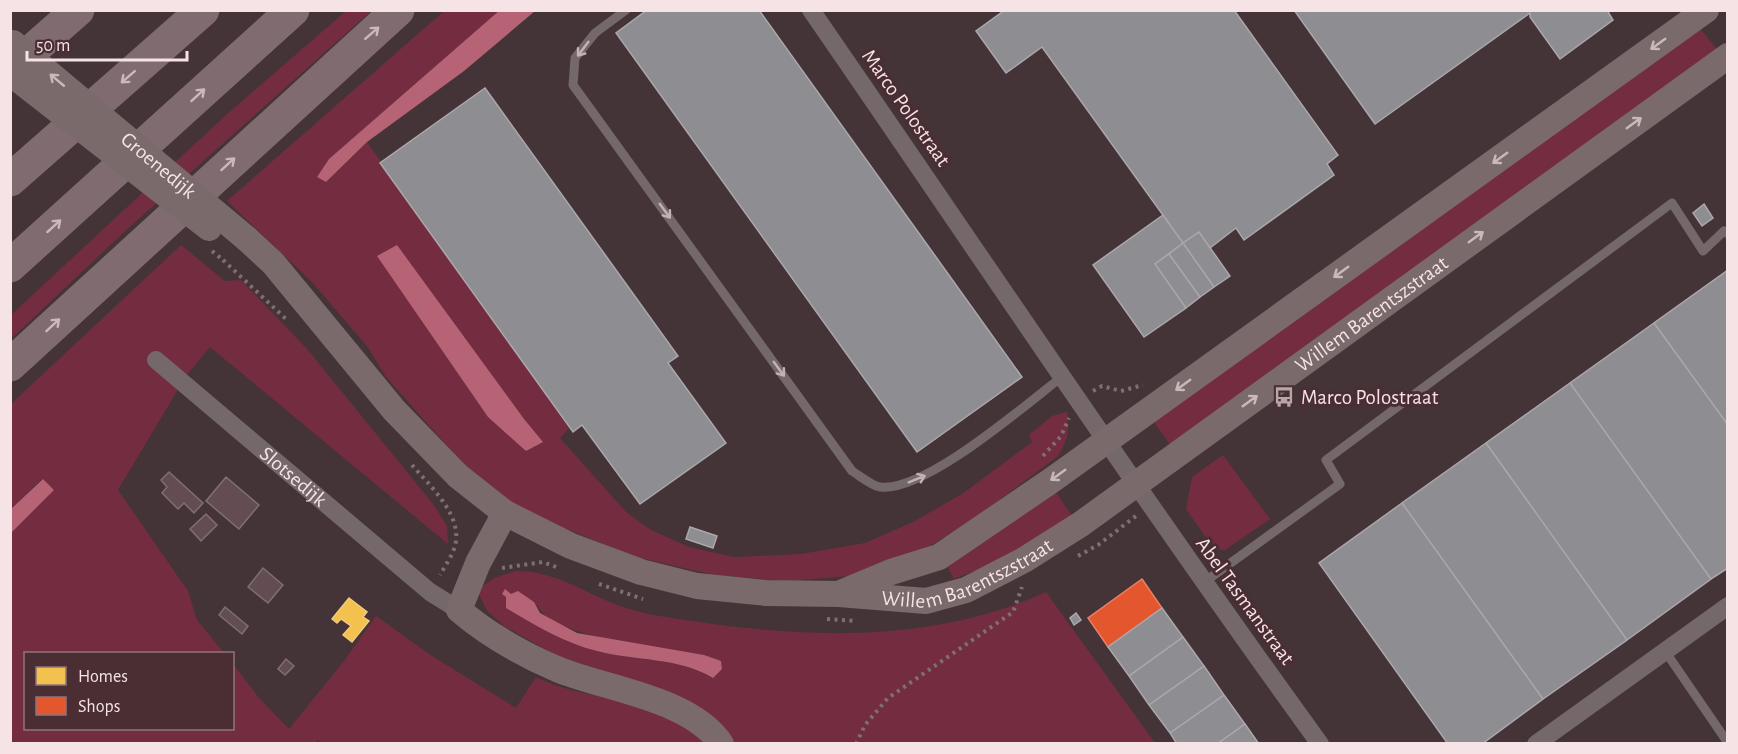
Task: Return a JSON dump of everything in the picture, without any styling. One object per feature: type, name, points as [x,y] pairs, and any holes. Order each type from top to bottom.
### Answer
[{"type":"highway","points":[[11,57],[78,10]]},
{"type":"highway","points":[[10,180],[203,10]]},
{"type":"highway","points":[[10,266],[293,10]]},
{"type":"highway","points":[[10,365],[398,10]]},
{"type":"main road","name":"Willem Barentszstraat","points":[[839,594],[891,572],[939,557],[1106,441],[1706,10]]},
{"type":"main road","name":"Willem Barentszstraat","points":[[505,513],[571,546],[641,572],[697,586],[766,593],[839,594],[926,601],[966,590],[1024,560],[1081,524],[1728,56]]},
{"type":"main road","name":"Groenedijk","points":[[11,57],[241,244],[267,275],[297,295],[393,410],[458,476],[505,513]]},
{"type":"main road","points":[[459,610],[478,563],[505,513]]},
{"type":"main road","name":"Slotsedijk","points":[[459,610],[477,626],[557,669],[636,692],[697,721],[721,744]]},
{"type":"street","name":"Marco Polostraat","points":[[811,10],[1106,441]]},
{"type":"street","name":"Slotsedijk","points":[[156,360],[430,592],[459,610]]},
{"type":"street","name":"Abel Tasmanstraat","points":[[1106,441],[1203,583],[1320,744]]},
{"type":"street","points":[[1536,744],[1728,606]]},
{"type":"lane","points":[[626,10],[595,33],[575,58],[573,85],[852,471],[880,487],[912,482],[937,470],[1063,376]]},
{"type":"lane","points":[[1203,583],[1340,484],[1326,460],[1672,203],[1703,251],[1724,231],[1728,234]]},
{"type":"lane","points":[[1665,651],[1728,743]]},
{"type":"path","points":[[430,592],[455,548]]},
{"type":"path","points":[[856,744],[865,725],[888,698],[947,655],[1008,617],[1020,599],[1022,587]]},
{"type":"shaded area","points":[[500,10],[535,11],[464,71],[367,142],[326,182],[317,177],[329,159]]},
{"type":"shaded area","points":[[346,11],[371,11],[123,233],[11,339],[11,315],[225,116]]},
{"type":"shaded area","points":[[444,11],[500,11],[329,159],[317,177],[326,182],[367,142],[569,428],[560,438],[626,512],[651,530],[689,547],[734,557],[801,554],[865,543],[913,522],[962,494],[1032,442],[1029,435],[1052,416],[1067,412],[1067,435],[1058,456],[967,524],[924,549],[851,576],[788,581],[714,575],[632,556],[521,510],[473,475],[386,377],[367,346],[312,282],[227,201]]},
{"type":"shaded area","points":[[1698,26],[1720,53],[1172,447],[1151,418]]},
{"type":"shaded area","points":[[181,245],[225,281],[241,280],[308,350],[433,504],[447,526],[448,544],[210,347],[186,376],[118,490],[188,591],[197,620],[223,652],[24,652],[24,730],[234,730],[234,665],[259,698],[289,729],[344,661],[376,616],[432,656],[516,708],[536,677],[555,685],[649,709],[689,729],[703,743],[323,744],[317,740],[315,744],[11,743],[11,533],[54,490],[42,479],[11,509],[11,404]]},
{"type":"shaded area","points":[[397,245],[543,442],[526,451],[488,417],[377,256]]},
{"type":"shaded area","points":[[1223,455],[1270,519],[1225,550],[1214,549],[1186,509],[1192,477]]},
{"type":"shaded area","points":[[43,479],[54,490],[11,533],[11,509]]},
{"type":"shaded area","points":[[1053,488],[1074,519],[1004,559],[954,579],[947,566]]},
{"type":"shaded area","points":[[515,571],[530,572],[559,579],[626,608],[655,615],[792,632],[879,632],[921,628],[964,620],[1005,608],[1046,592],[1155,743],[729,743],[589,674],[504,626],[487,611],[477,590],[494,578]],"holes":[[[506,596],[538,606],[547,617],[587,634],[704,655],[712,678],[685,666],[611,654],[573,643],[506,608]]]},
{"type":"shaded area","points":[[505,589],[511,594],[518,591],[534,602],[540,613],[577,633],[704,655],[721,661],[722,669],[713,678],[685,666],[611,654],[573,643],[506,608],[506,597],[502,594]]},
{"type":"building: Homes","points":[[349,598],[367,612],[363,617],[369,621],[352,642],[343,635],[351,626],[341,619],[337,623],[332,619]]},
{"type":"building: Shops","points":[[1142,579],[1162,608],[1108,647],[1088,618]]},
{"type":"building: Industry","points":[[647,10],[759,10],[1022,377],[917,452],[616,33]]},
{"type":"building: Industry","points":[[1005,10],[1234,10],[1338,155],[1327,164],[1334,175],[1244,240],[1236,228],[1210,248],[1199,232],[1183,243],[1042,47],[1006,73],[976,31]]},
{"type":"building: Industry","points":[[1294,10],[1607,10],[1613,20],[1560,59],[1530,17],[1530,13],[1375,124]]},
{"type":"building: Industry","points":[[485,88],[678,356],[668,363],[726,443],[640,504],[582,425],[573,432],[380,163]]},
{"type":"building: Industry","points":[[1704,204],[1713,218],[1702,226],[1693,213]]},
{"type":"building: Industry","points":[[1163,215],[1183,243],[1155,264],[1186,308],[1144,337],[1093,265]]},
{"type":"building: Industry","points":[[1199,232],[1230,276],[1214,287],[1183,243]]},
{"type":"building: Industry","points":[[1183,243],[1214,287],[1200,297],[1169,254]]},
{"type":"building: Industry","points":[[1169,254],[1200,297],[1186,308],[1155,264]]},
{"type":"building: Industry","points":[[1728,270],[1728,425],[1654,323]]},
{"type":"building: Industry","points":[[1654,323],[1728,425],[1728,568],[1711,579],[1570,383]]},
{"type":"building: Industry","points":[[1570,383],[1711,579],[1627,640],[1486,443]]},
{"type":"building: Industry","points":[[1486,443],[1627,640],[1543,699],[1402,503]]},
{"type":"building: Industry","points":[[1402,503],[1543,699],[1482,744],[1448,744],[1319,563]]},
{"type":"building: Industry","points":[[690,527],[717,536],[713,548],[686,539]]},
{"type":"building: Industry","points":[[1162,608],[1183,637],[1129,676],[1108,647]]},
{"type":"building: Industry","points":[[1076,613],[1081,620],[1074,625],[1070,618]]},
{"type":"building: Industry","points":[[1183,637],[1204,666],[1149,705],[1129,676]]},
{"type":"building: Industry","points":[[1204,666],[1224,695],[1170,733],[1149,705]]},
{"type":"building: Industry","points":[[1224,695],[1245,724],[1217,744],[1177,744],[1170,733]]},
{"type":"building: Industry","points":[[1245,724],[1259,744],[1217,744]]},
{"type":"building: Other","points":[[169,472],[203,503],[194,513],[184,503],[178,509],[162,493],[167,487],[161,480]]},
{"type":"building: Other","points":[[226,477],[259,505],[239,529],[206,501]]},
{"type":"building: Other","points":[[206,514],[217,525],[201,541],[190,529]]},
{"type":"building: Other","points":[[263,568],[283,585],[268,603],[248,587]]},
{"type":"building: Other","points":[[225,607],[248,626],[242,634],[219,615]]},
{"type":"building: Other","points":[[286,659],[294,666],[285,675],[278,669]]},
{"type":"place","name":"Marco Polostraat","points":[[1284,397]]}]
